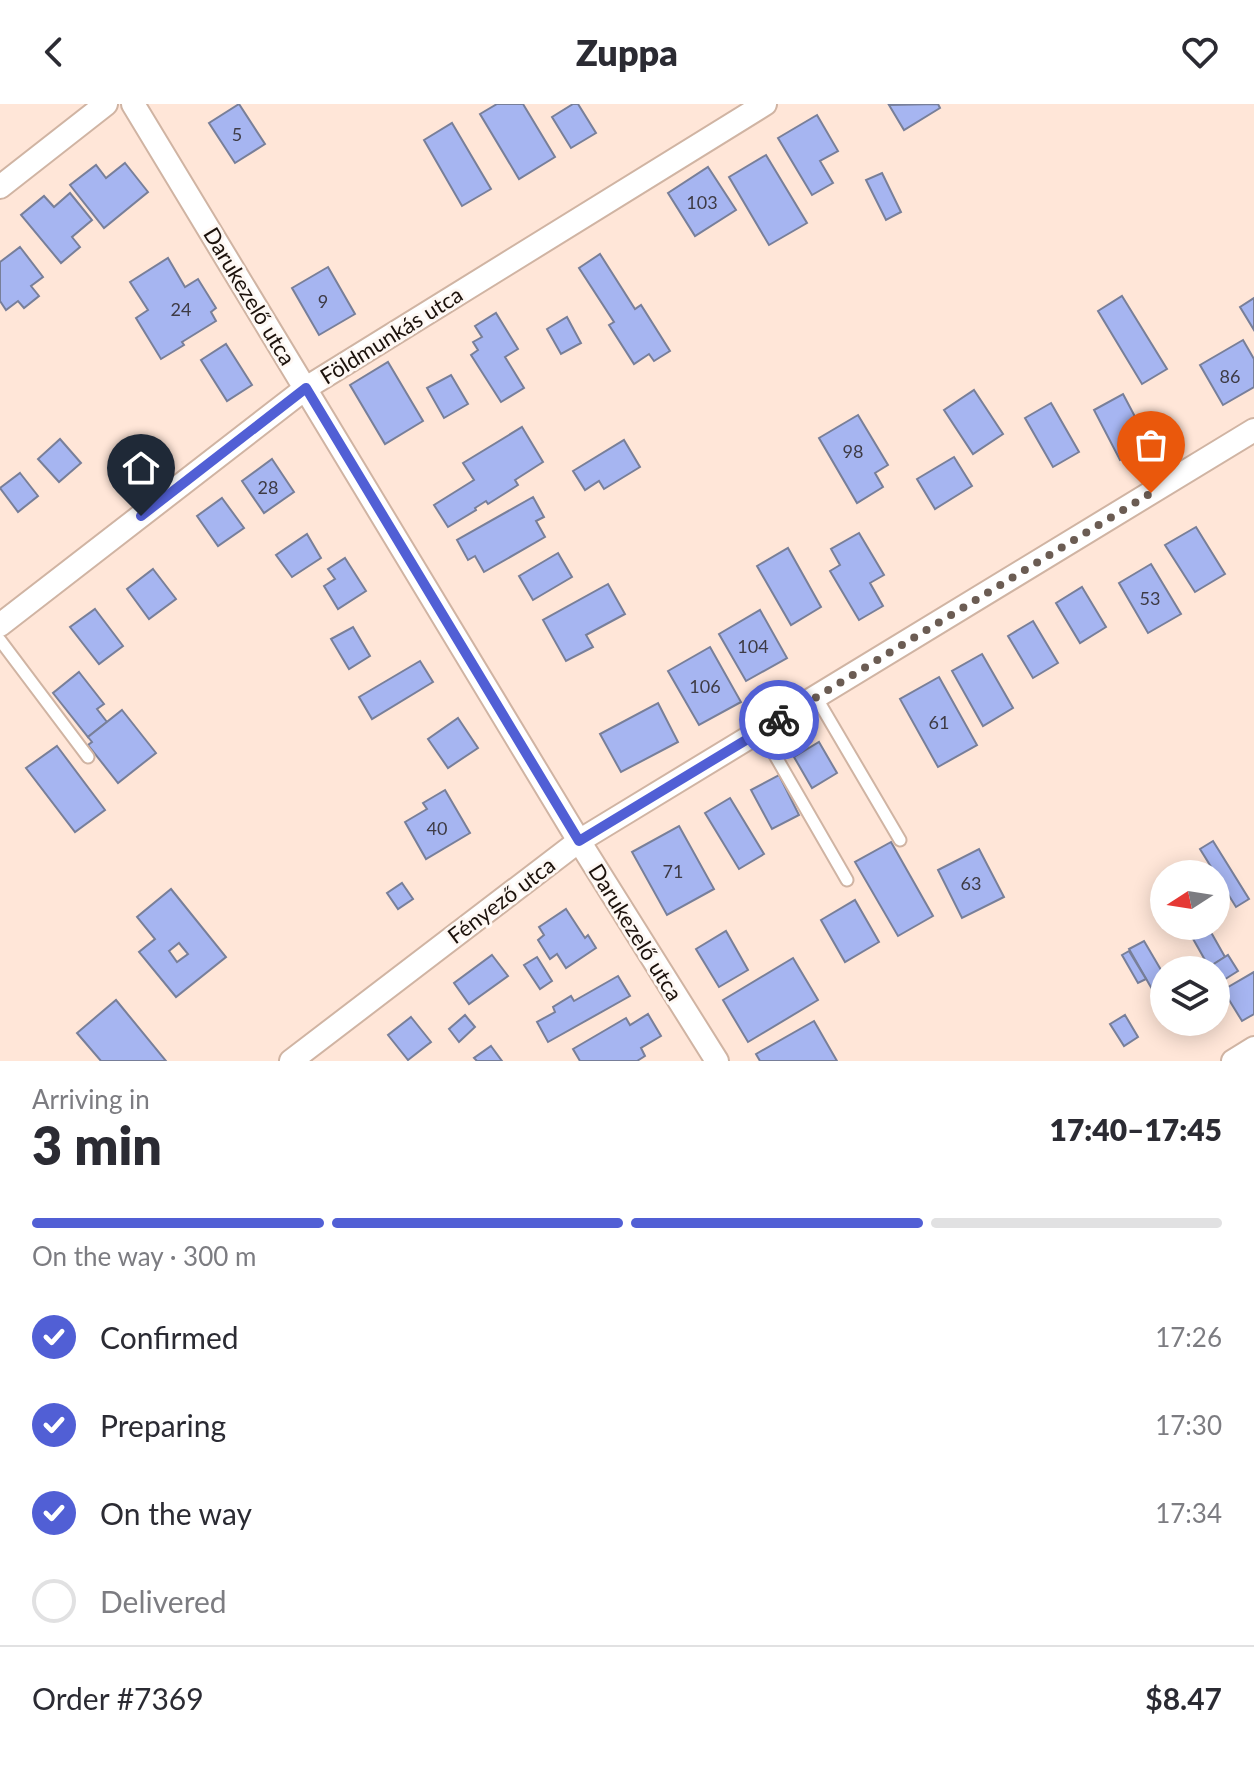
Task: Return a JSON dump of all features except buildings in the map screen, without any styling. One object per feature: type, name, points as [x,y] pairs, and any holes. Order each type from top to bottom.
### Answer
[{"type":"street","points":[[0,187],[106,104]]},
{"type":"street","name":"Darukezelő utca","points":[[133,104],[579,841],[717,1061]]},
{"type":"street","name":"Földmunkás utca","points":[[0,625],[306,388],[765,104]]},
{"type":"street","name":"Fényező utca","points":[[291,1061],[579,841],[1254,430]]},
{"type":"street","points":[[1233,1061],[1254,1048]]},
{"type":"lane","points":[[0,640],[88,757]]},
{"type":"lane","points":[[816,697],[900,840]]},
{"type":"lane","points":[[761,731],[847,880]]},
{"type":"way so far","points":[[779,720],[1151,493]]},
{"type":"route","points":[[141,516],[306,388],[579,841],[779,720]]}]
